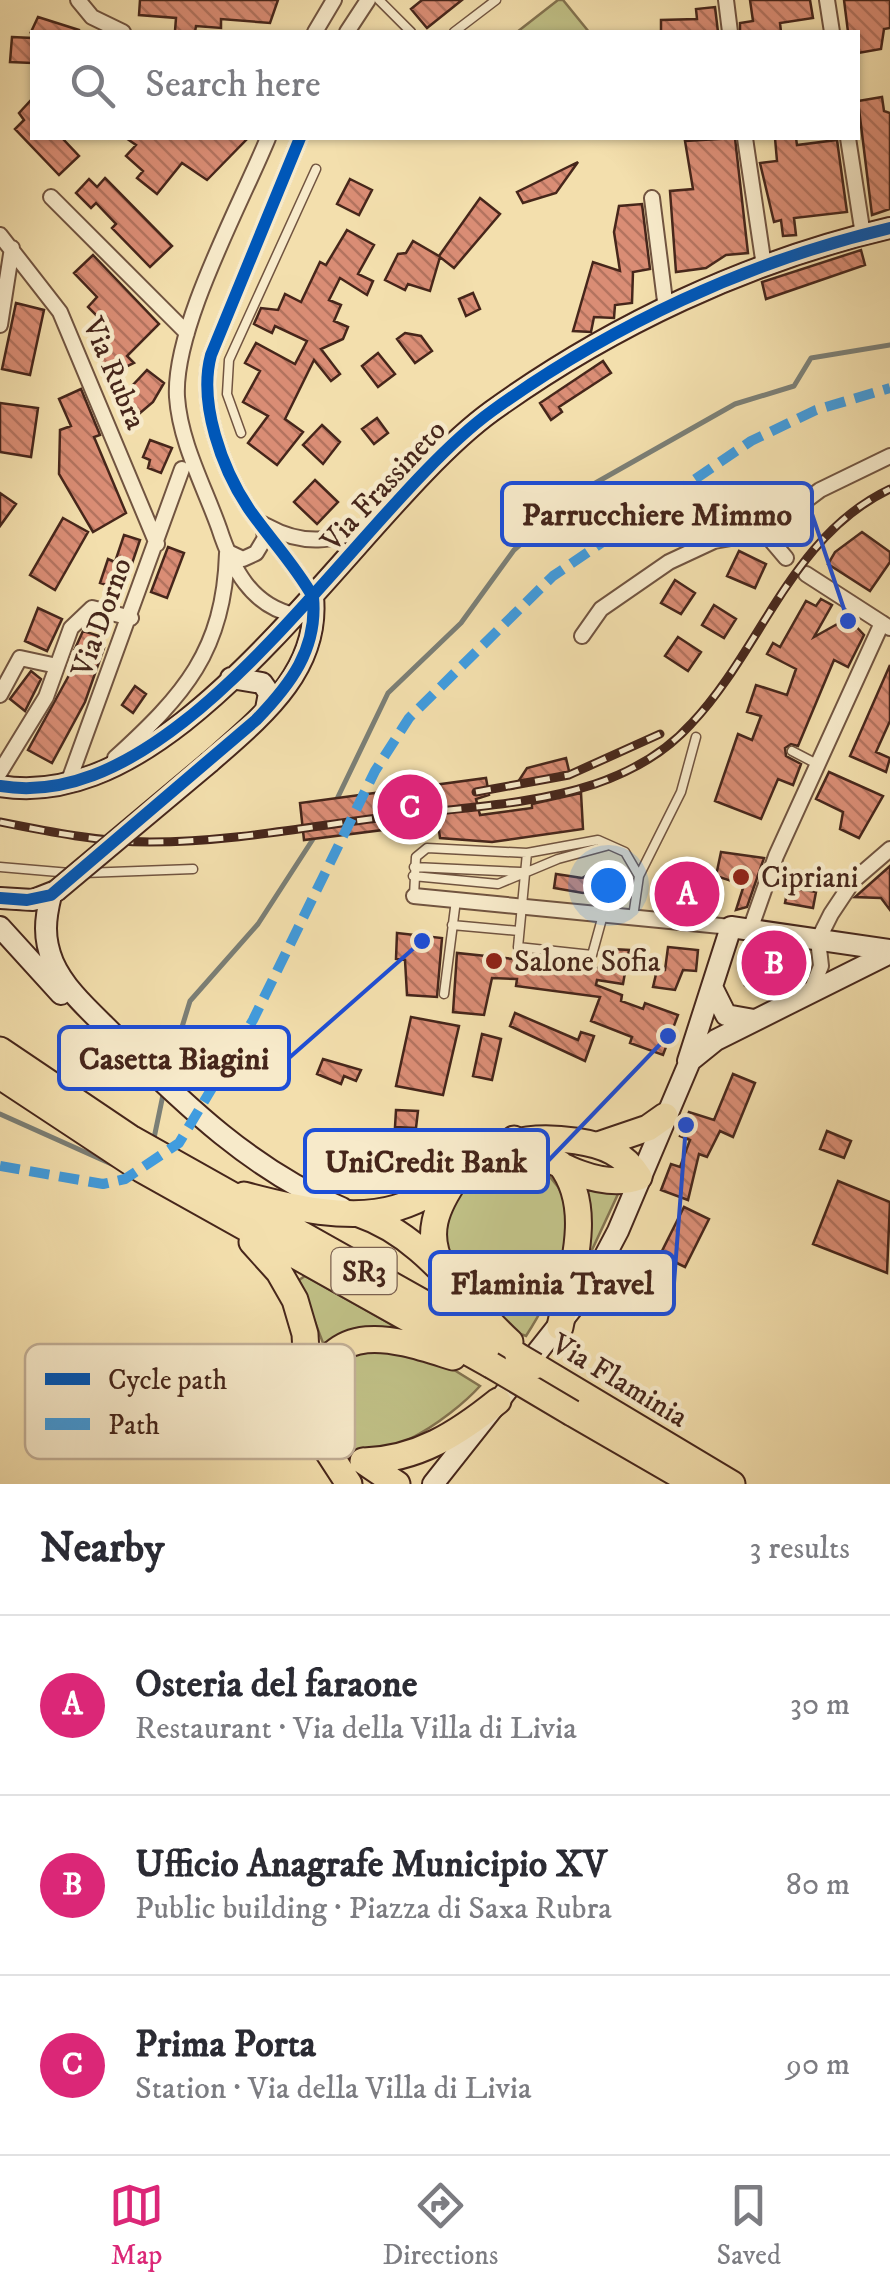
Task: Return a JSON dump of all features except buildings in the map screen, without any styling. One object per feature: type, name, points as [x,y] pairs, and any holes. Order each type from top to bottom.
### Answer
[{"type":"highway","name":"SR3","points":[[0,1050],[132,1139],[204,1198]]},
{"type":"highway","name":"SR3","points":[[1,1077],[204,1198]]},
{"type":"highway","points":[[598,1145],[648,1128],[665,1116]]},
{"type":"highway","points":[[204,1198],[352,1212],[396,1208],[459,1174],[490,1150],[514,1140],[554,1138],[598,1145],[620,1156],[639,1177]]},
{"type":"highway","points":[[514,1140],[604,1182],[639,1177]]},
{"type":"highway","points":[[553,1157],[572,1181],[578,1206],[575,1252],[560,1327]]},
{"type":"highway","points":[[448,1277],[434,1251],[432,1231],[440,1205],[459,1174]]},
{"type":"highway","points":[[204,1198],[260,1250],[288,1286],[305,1344]]},
{"type":"highway","name":"Via Flaminia","points":[[204,1198],[525,1358],[578,1404],[678,1478],[695,1484]]},
{"type":"highway","name":"Via Flaminia","points":[[204,1198],[491,1365],[578,1404],[732,1484]]},
{"type":"highway","points":[[352,1212],[402,1235],[525,1358]]},
{"type":"highway","points":[[351,1344],[367,1338],[393,1338],[491,1365]]},
{"type":"highway","points":[[364,1461],[396,1458],[434,1445],[498,1401]]},
{"type":"highway","points":[[355,1457],[397,1484]]},
{"type":"highway","points":[[332,1459],[349,1484]]},
{"type":"street","points":[[78,0],[92,17],[119,30]]},
{"type":"street","points":[[315,30],[334,0]]},
{"type":"street","points":[[348,30],[368,0]]},
{"type":"street","points":[[726,0],[730,30]]},
{"type":"street","points":[[828,0],[832,30]]},
{"type":"street","points":[[267,140],[187,334],[178,374],[180,414],[227,552],[259,600],[270,609],[294,615]]},
{"type":"street","points":[[100,1020],[63,996],[3,932],[34,920],[54,893],[210,762],[266,709],[303,660],[312,632],[312,598],[248,508],[210,413],[206,385],[211,355],[299,140]]},
{"type":"street","points":[[745,140],[764,266]]},
{"type":"street","points":[[848,140],[863,235]]},
{"type":"street","points":[[51,197],[187,334]]},
{"type":"street","points":[[652,198],[666,309]]},
{"type":"street","name":"Via Frassineto","points":[[0,786],[34,788],[68,783],[100,772],[146,748],[231,678],[312,598],[447,450],[494,410],[666,309],[764,266],[890,228]]},
{"type":"street","name":"Via Rubra","points":[[0,235],[60,312],[157,544]]},
{"type":"street","points":[[0,324],[12,248]]},
{"type":"street","points":[[582,636],[601,609],[676,558],[714,541],[764,532],[820,490],[890,456]]},
{"type":"street","name":"Via Dorno","points":[[68,783],[182,469]]},
{"type":"street","points":[[262,523],[286,536],[313,541],[342,536],[382,520]]},
{"type":"street","points":[[227,552],[243,558],[256,553],[265,538],[262,523]]},
{"type":"street","points":[[764,532],[786,558]]},
{"type":"street","points":[[100,772],[168,710],[199,668],[218,621],[227,552]]},
{"type":"street","points":[[433,1484],[560,1327],[600,1268],[686,1067],[712,987],[886,626],[806,574]]},
{"type":"street","points":[[0,772],[44,701],[71,628],[85,611],[102,608],[130,618]]},
{"type":"street","points":[[0,695],[20,658],[57,666]]},
{"type":"street","points":[[231,678],[262,682],[269,693],[266,709]]},
{"type":"street","points":[[811,991],[821,966],[818,940],[853,881],[890,848]]},
{"type":"street","points":[[0,898],[26,900],[54,893]]},
{"type":"street","points":[[54,893],[45,924],[53,961],[68,986],[248,1156],[311,1195],[352,1212]]},
{"type":"street","points":[[414,896],[740,929],[890,952]]},
{"type":"street","points":[[686,1067],[703,1047],[890,952]]},
{"type":"street","points":[[712,987],[726,1014],[759,1018]]},
{"type":"lane","points":[[380,0],[408,30]]},
{"type":"lane","points":[[457,30],[496,0]]},
{"type":"lane","points":[[241,433],[226,394],[229,360],[316,169]]},
{"type":"lane","points":[[255,245],[276,254]]},
{"type":"lane","points":[[633,917],[638,876],[681,792],[696,737]]},
{"type":"lane","points":[[792,751],[817,764]]},
{"type":"lane","points":[[414,896],[413,871],[419,853],[432,847],[527,853],[592,840],[624,852],[638,876]]},
{"type":"lane","points":[[413,871],[526,872],[606,846]]},
{"type":"lane","points":[[527,853],[518,946],[592,955],[604,913]]},
{"type":"lane","points":[[0,867],[50,873],[193,869]]},
{"type":"lane","points":[[444,994],[456,900]]},
{"type":"lane","points":[[452,925],[519,931]]},
{"type":"green space","points":[[563,0],[587,30],[520,30]]},
{"type":"green space","points":[[523,1159],[548,1175],[562,1194],[568,1216],[562,1265],[526,1336],[515,1332],[444,1258],[442,1237],[448,1213],[464,1190],[485,1172]]},
{"type":"green space","points":[[580,1184],[618,1194],[578,1280]]},
{"type":"green space","points":[[305,1276],[394,1326],[323,1343],[299,1280]]},
{"type":"green space","points":[[373,1346],[446,1365],[480,1386],[451,1413],[408,1440],[386,1449],[355,1450],[355,1353]]},
{"type":"waterway","points":[[336,801],[388,693],[461,623],[514,550],[583,490],[735,404],[794,386],[811,358],[890,345]]},
{"type":"waterway","points":[[166,1079],[190,1001],[258,924],[315,836]]},
{"type":"waterway","points":[[153,1143],[164,1090]]},
{"type":"waterway","points":[[0,1114],[116,1166]]},
{"type":"railway","points":[[0,822],[112,840],[209,840],[517,802],[608,779],[659,752],[691,724],[716,694],[802,564],[856,510],[890,489]]},
{"type":"railway","points":[[476,792],[569,775],[660,734]]},
{"type":"marked path","points":[[0,1166],[103,1184],[125,1179],[179,1143],[253,1020],[375,771],[409,718],[553,576],[751,441],[816,410],[890,388]]},
{"type":"cycle path","points":[[0,898],[27,900],[51,895],[256,720],[280,693],[306,650],[313,597],[239,493],[215,435],[208,394],[211,355],[299,140]]},
{"type":"cycle path","points":[[0,786],[69,783],[137,754],[202,707],[266,646],[440,456],[492,411],[537,380],[632,324],[733,278],[890,228]]},
{"type":"place","name":"Parrucchiere Mimmo","points":[[848,621]]},
{"type":"place","name":"Prima Porta","points":[[410,807]]},
{"type":"place","name":"Cipriani","points":[[741,877]]},
{"type":"place","name":"Osteria del faraone","points":[[687,894]]},
{"type":"place","name":"Casetta Biagini","points":[[422,941]]},
{"type":"place","name":"Salone Sofia","points":[[494,961]]},
{"type":"place","name":"Ufficio Anagrafe Municipio XV","points":[[774,963]]},
{"type":"place","name":"UniCredit Bank","points":[[668,1036]]},
{"type":"place","name":"Flaminia Travel","points":[[686,1125]]}]
